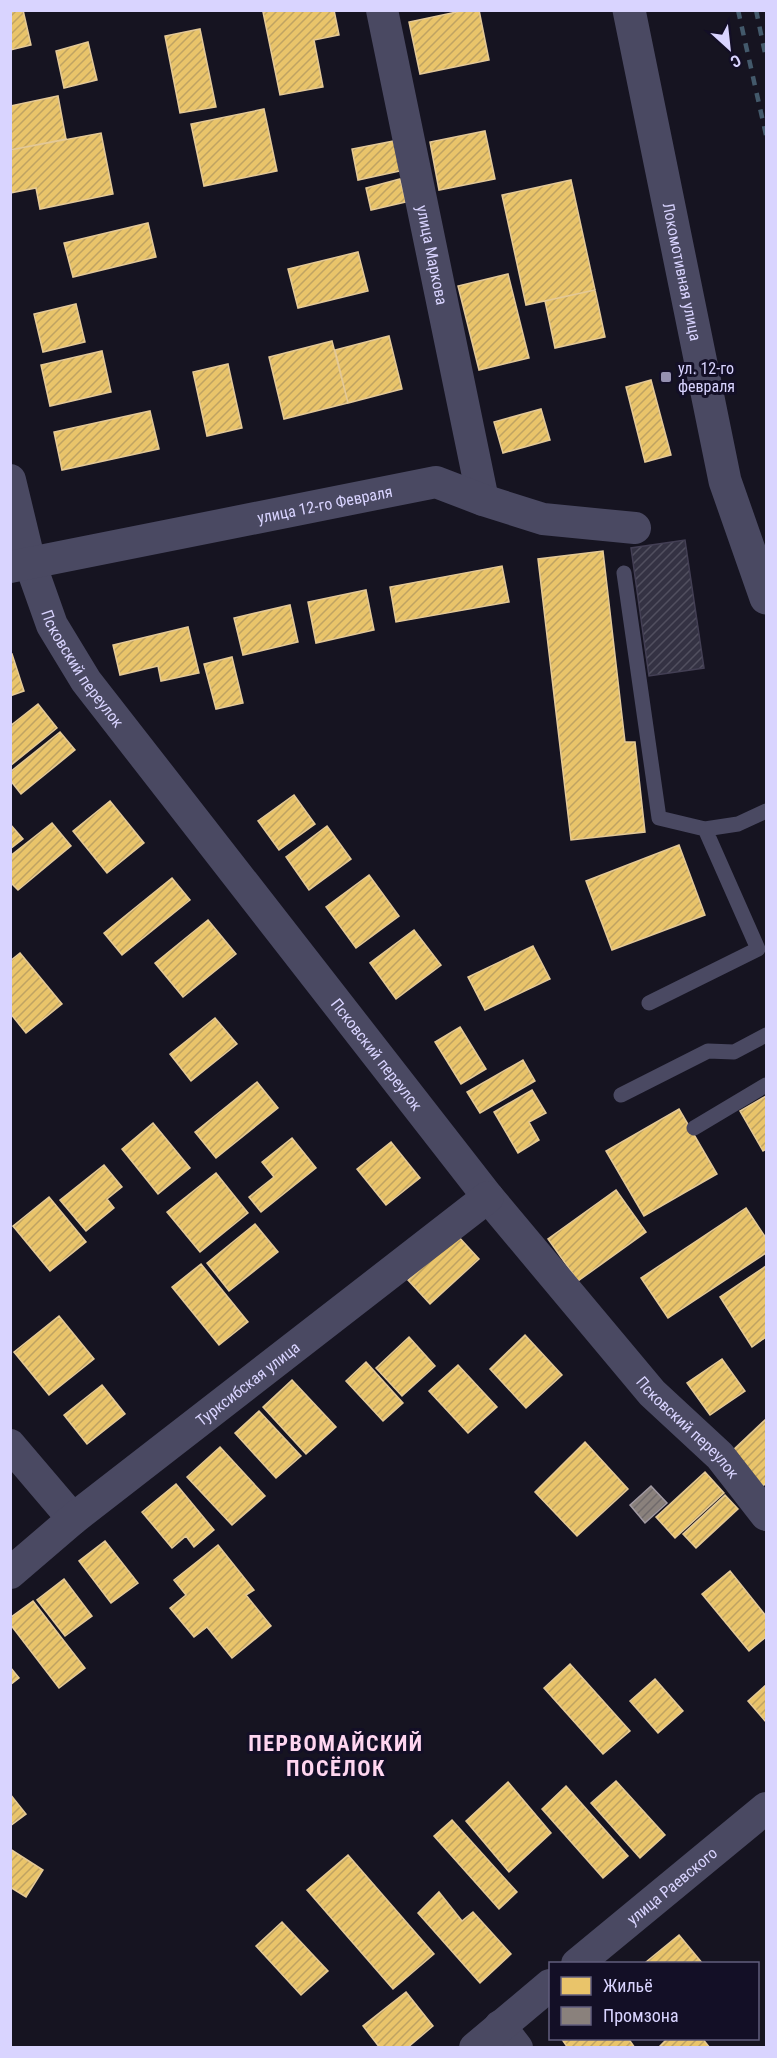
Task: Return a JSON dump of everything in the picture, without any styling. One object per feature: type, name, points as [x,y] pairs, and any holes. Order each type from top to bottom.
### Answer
[{"type":"street","name":"улица Маркова","points":[[382,10],[483,500]]},
{"type":"street","name":"Локомотивная улица","points":[[629,10],[725,481],[766,598]]},
{"type":"street","name":"Псковский переулок","points":[[10,480],[20,565],[52,625],[86,681],[488,1197],[652,1393],[720,1456],[766,1515]]},
{"type":"street","name":"улица 12-го Февраля","points":[[20,565],[436,482],[543,519],[635,528]]},
{"type":"street","name":"Турксибская улица","points":[[10,1573],[73,1519],[488,1197]]},
{"type":"street","points":[[10,1445],[73,1519]]},
{"type":"street","name":"улица Раевского","points":[[579,1962],[766,1808]]},
{"type":"street","points":[[475,2048],[509,2037],[549,1986]]},
{"type":"lane","points":[[624,573],[659,818],[705,829],[738,824],[766,811]]},
{"type":"lane","points":[[649,1002],[758,949],[705,829]]},
{"type":"lane","points":[[621,1095],[708,1051],[735,1052],[766,1035]]},
{"type":"lane","points":[[694,1128],[766,1086]]},
{"type":"building: Жильё","points":[[23,10],[31,45],[10,50],[10,12]]},
{"type":"building: Жильё","points":[[269,10],[334,10],[339,35],[314,40],[323,87],[280,95],[263,12]]},
{"type":"building: Жильё","points":[[466,10],[479,10],[489,60],[420,74],[409,22]]},
{"type":"building: Жильё","points":[[200,29],[216,107],[180,113],[165,36]]},
{"type":"building: Жильё","points":[[88,42],[97,80],[64,88],[56,51]]},
{"type":"building: Жильё","points":[[58,96],[66,139],[10,150],[10,106]]},
{"type":"building: Жильё","points":[[264,109],[277,171],[204,186],[191,124]]},
{"type":"building: Жильё","points":[[485,131],[495,179],[439,190],[430,142]]},
{"type":"building: Жильё","points":[[101,133],[113,194],[40,209],[36,188],[10,193],[10,150]]},
{"type":"building: Жильё","points":[[394,141],[400,171],[358,180],[352,149]]},
{"type":"building: Жильё","points":[[400,179],[406,202],[371,210],[366,188]]},
{"type":"building: Жильё","points":[[571,180],[595,290],[526,305],[502,195]]},
{"type":"building: Жильё","points":[[148,223],[156,257],[73,277],[64,243]]},
{"type":"building: Жильё","points":[[358,252],[368,291],[298,308],[288,269]]},
{"type":"building: Жильё","points":[[508,274],[529,358],[479,370],[458,286]]},
{"type":"building: Жильё","points":[[595,290],[605,337],[555,348],[545,301]]},
{"type":"building: Жильё","points":[[76,304],[85,342],[43,352],[34,314]]},
{"type":"building: Жильё","points":[[389,336],[402,389],[348,403],[335,350]]},
{"type":"building: Жильё","points":[[332,341],[348,403],[284,419],[269,357]]},
{"type":"building: Жильё","points":[[102,351],[111,392],[50,406],[41,365]]},
{"type":"building: Жильё","points":[[228,364],[242,428],[207,436],[193,372]]},
{"type":"building: Жильё","points":[[651,380],[671,455],[645,462],[626,387]]},
{"type":"building: Жильё","points":[[541,409],[550,440],[503,453],[494,422]]},
{"type":"building: Жильё","points":[[150,411],[159,449],[62,470],[54,432]]},
{"type":"building: Жильё","points":[[603,551],[625,742],[635,742],[645,832],[571,840],[538,559]]},
{"type":"building: Жильё","points":[[502,566],[509,602],[396,622],[390,587]]},
{"type":"building: Жильё","points":[[366,590],[374,630],[316,643],[308,602]]},
{"type":"building: Жильё","points":[[290,605],[298,642],[243,655],[234,618]]},
{"type":"building: Жильё","points":[[188,627],[199,673],[161,681],[158,666],[120,675],[113,645]]},
{"type":"building: Жильё","points":[[12,654],[24,691],[10,696],[10,655]]},
{"type":"building: Жильё","points":[[232,657],[243,703],[216,709],[204,664]]},
{"type":"building: Жильё","points":[[38,704],[57,728],[10,766],[10,726]]},
{"type":"building: Жильё","points":[[60,732],[75,750],[21,794],[10,780],[10,772]]},
{"type":"building: Жильё","points":[[294,795],[315,824],[279,850],[258,821]]},
{"type":"building: Жильё","points":[[110,801],[144,843],[107,873],[73,831]]},
{"type":"building: Жильё","points":[[52,823],[71,846],[18,890],[10,882],[10,856]]},
{"type":"building: Жильё","points":[[10,824],[23,839],[10,849]]},
{"type":"building: Жильё","points":[[327,826],[351,859],[309,890],[286,857]]},
{"type":"building: Жильё","points":[[679,845],[705,915],[612,950],[586,881]]},
{"type":"building: Жильё","points":[[369,875],[399,916],[356,948],[326,907]]},
{"type":"building: Жильё","points":[[172,878],[190,900],[122,955],[104,933]]},
{"type":"building: Жильё","points":[[208,920],[236,954],[183,997],[155,963]]},
{"type":"building: Жильё","points":[[414,930],[441,965],[396,999],[370,963]]},
{"type":"building: Жильё","points":[[533,946],[550,979],[485,1010],[468,977]]},
{"type":"building: Жильё","points":[[20,953],[62,1004],[26,1033],[10,1013],[10,961]]},
{"type":"building: Жильё","points":[[215,1018],[237,1044],[191,1081],[170,1054]]},
{"type":"building: Жильё","points":[[460,1027],[486,1069],[461,1084],[435,1042]]},
{"type":"building: Жильё","points":[[523,1060],[535,1081],[480,1113],[467,1092]]},
{"type":"building: Жильё","points":[[257,1082],[278,1108],[216,1158],[195,1132]]},
{"type":"building: Жильё","points":[[532,1090],[546,1113],[529,1122],[539,1140],[518,1153],[494,1112]]},
{"type":"building: Жильё","points":[[766,1096],[766,1149],[763,1151],[740,1111]]},
{"type":"building: Жильё","points":[[679,1109],[717,1174],[644,1216],[606,1151]]},
{"type":"building: Жильё","points":[[153,1123],[190,1168],[158,1194],[122,1149]]},
{"type":"building: Жильё","points":[[292,1138],[316,1168],[261,1212],[249,1197],[274,1177],[262,1162]]},
{"type":"building: Жильё","points":[[391,1142],[420,1178],[386,1205],[357,1169]]},
{"type":"building: Жильё","points":[[104,1165],[122,1187],[107,1199],[114,1208],[86,1231],[60,1200]]},
{"type":"building: Жильё","points":[[216,1173],[248,1213],[200,1252],[167,1212]]},
{"type":"building: Жильё","points":[[616,1190],[646,1232],[578,1281],[548,1239]]},
{"type":"building: Жильё","points":[[49,1197],[86,1242],[50,1271],[13,1226]]},
{"type":"building: Жильё","points":[[746,1208],[766,1238],[766,1253],[668,1318],[641,1278]]},
{"type":"building: Жильё","points":[[255,1224],[278,1252],[229,1291],[207,1263]]},
{"type":"building: Жильё","points":[[457,1235],[479,1259],[430,1304],[408,1280]]},
{"type":"building: Жильё","points":[[201,1264],[248,1322],[219,1345],[172,1287]]},
{"type":"building: Жильё","points":[[766,1266],[766,1337],[752,1347],[720,1297]]},
{"type":"building: Жильё","points":[[59,1316],[94,1359],[49,1395],[14,1352]]},
{"type":"building: Жильё","points":[[525,1335],[562,1375],[526,1408],[490,1369]]},
{"type":"building: Жильё","points":[[409,1337],[435,1366],[402,1396],[376,1368]]},
{"type":"building: Жильё","points":[[722,1359],[745,1391],[710,1415],[687,1383]]},
{"type":"building: Жильё","points":[[366,1362],[403,1403],[383,1421],[346,1381]]},
{"type":"building: Жильё","points":[[458,1365],[497,1407],[468,1433],[429,1391]]},
{"type":"building: Жильё","points":[[292,1380],[336,1427],[306,1454],[263,1407]]},
{"type":"building: Жильё","points":[[102,1385],[125,1414],[87,1444],[64,1415]]},
{"type":"building: Жильё","points":[[259,1411],[301,1456],[276,1478],[235,1433]]},
{"type":"building: Жильё","points":[[766,1419],[766,1483],[763,1486],[732,1451]]},
{"type":"building: Жильё","points":[[585,1442],[628,1489],[577,1536],[535,1492]]},
{"type":"building: Жильё","points":[[220,1447],[265,1496],[232,1525],[187,1477]]},
{"type":"building: Жильё","points":[[705,1472],[724,1493],[675,1538],[656,1517]]},
{"type":"building: Жильё","points":[[176,1484],[214,1530],[194,1547],[186,1536],[172,1548],[142,1512]]},
{"type":"building: Жильё","points":[[725,1495],[738,1509],[696,1548],[683,1534]]},
{"type":"building: Жильё","points":[[105,1541],[138,1583],[111,1603],[79,1561]]},
{"type":"building: Жильё","points":[[218,1545],[254,1590],[246,1595],[271,1626],[232,1658],[207,1627],[194,1637],[170,1608],[186,1595],[174,1580]]},
{"type":"building: Жильё","points":[[730,1571],[766,1616],[766,1637],[749,1651],[702,1594]]},
{"type":"building: Жильё","points":[[64,1579],[92,1616],[65,1636],[37,1600]]},
{"type":"building: Жильё","points":[[33,1601],[85,1668],[59,1688],[10,1624],[10,1618]]},
{"type":"building: Жильё","points":[[570,1664],[630,1731],[603,1754],[544,1688]]},
{"type":"building: Жильё","points":[[10,1667],[19,1678],[10,1685]]},
{"type":"building: Жильё","points":[[655,1679],[683,1711],[658,1733],[630,1701]]},
{"type":"building: Жильё","points":[[766,1685],[766,1722],[748,1701]]},
{"type":"building: Жильё","points":[[616,1781],[665,1835],[640,1858],[591,1803]]},
{"type":"building: Жильё","points":[[508,1782],[551,1833],[509,1872],[466,1821]]},
{"type":"building: Жильё","points":[[566,1786],[628,1856],[603,1878],[542,1809]]},
{"type":"building: Жильё","points":[[10,1794],[26,1814],[10,1826]]},
{"type":"building: Жильё","points":[[452,1820],[517,1892],[499,1909],[434,1836]]},
{"type":"building: Жильё","points":[[10,1849],[43,1870],[26,1897],[10,1887]]},
{"type":"building: Жильё","points":[[348,1855],[434,1954],[393,1989],[307,1890]]},
{"type":"building: Жильё","points":[[439,1892],[462,1921],[473,1912],[511,1954],[480,1983],[418,1913]]},
{"type":"building: Жильё","points":[[282,1922],[328,1971],[301,1995],[256,1946]]},
{"type":"building: Жильё","points":[[679,1935],[701,1962],[646,1962]]},
{"type":"building: Жильё","points":[[406,1992],[433,2026],[407,2048],[380,2048],[363,2026]]},
{"type":"building: Жильё","points":[[562,2040],[629,2040],[635,2048],[568,2048]]},
{"type":"building: Жильё","points":[[666,2040],[704,2040],[710,2048],[658,2048]]},
{"type":"building: Промзона","points":[[651,1486],[667,1503],[645,1523],[630,1505]]},
{"type":"building: Прочее","points":[[685,540],[704,668],[649,676],[631,548]]},
{"type":"railway","points":[[738,10],[766,135]]},
{"type":"railway","points":[[756,10],[766,58]]},
{"type":"place","name":"ул. 12-го февраля","points":[[666,377]]},
{"type":"district","name":"ПЕРВОМАЙСКИЙ ПОСЁЛОК","points":[[336,1756]]}]
